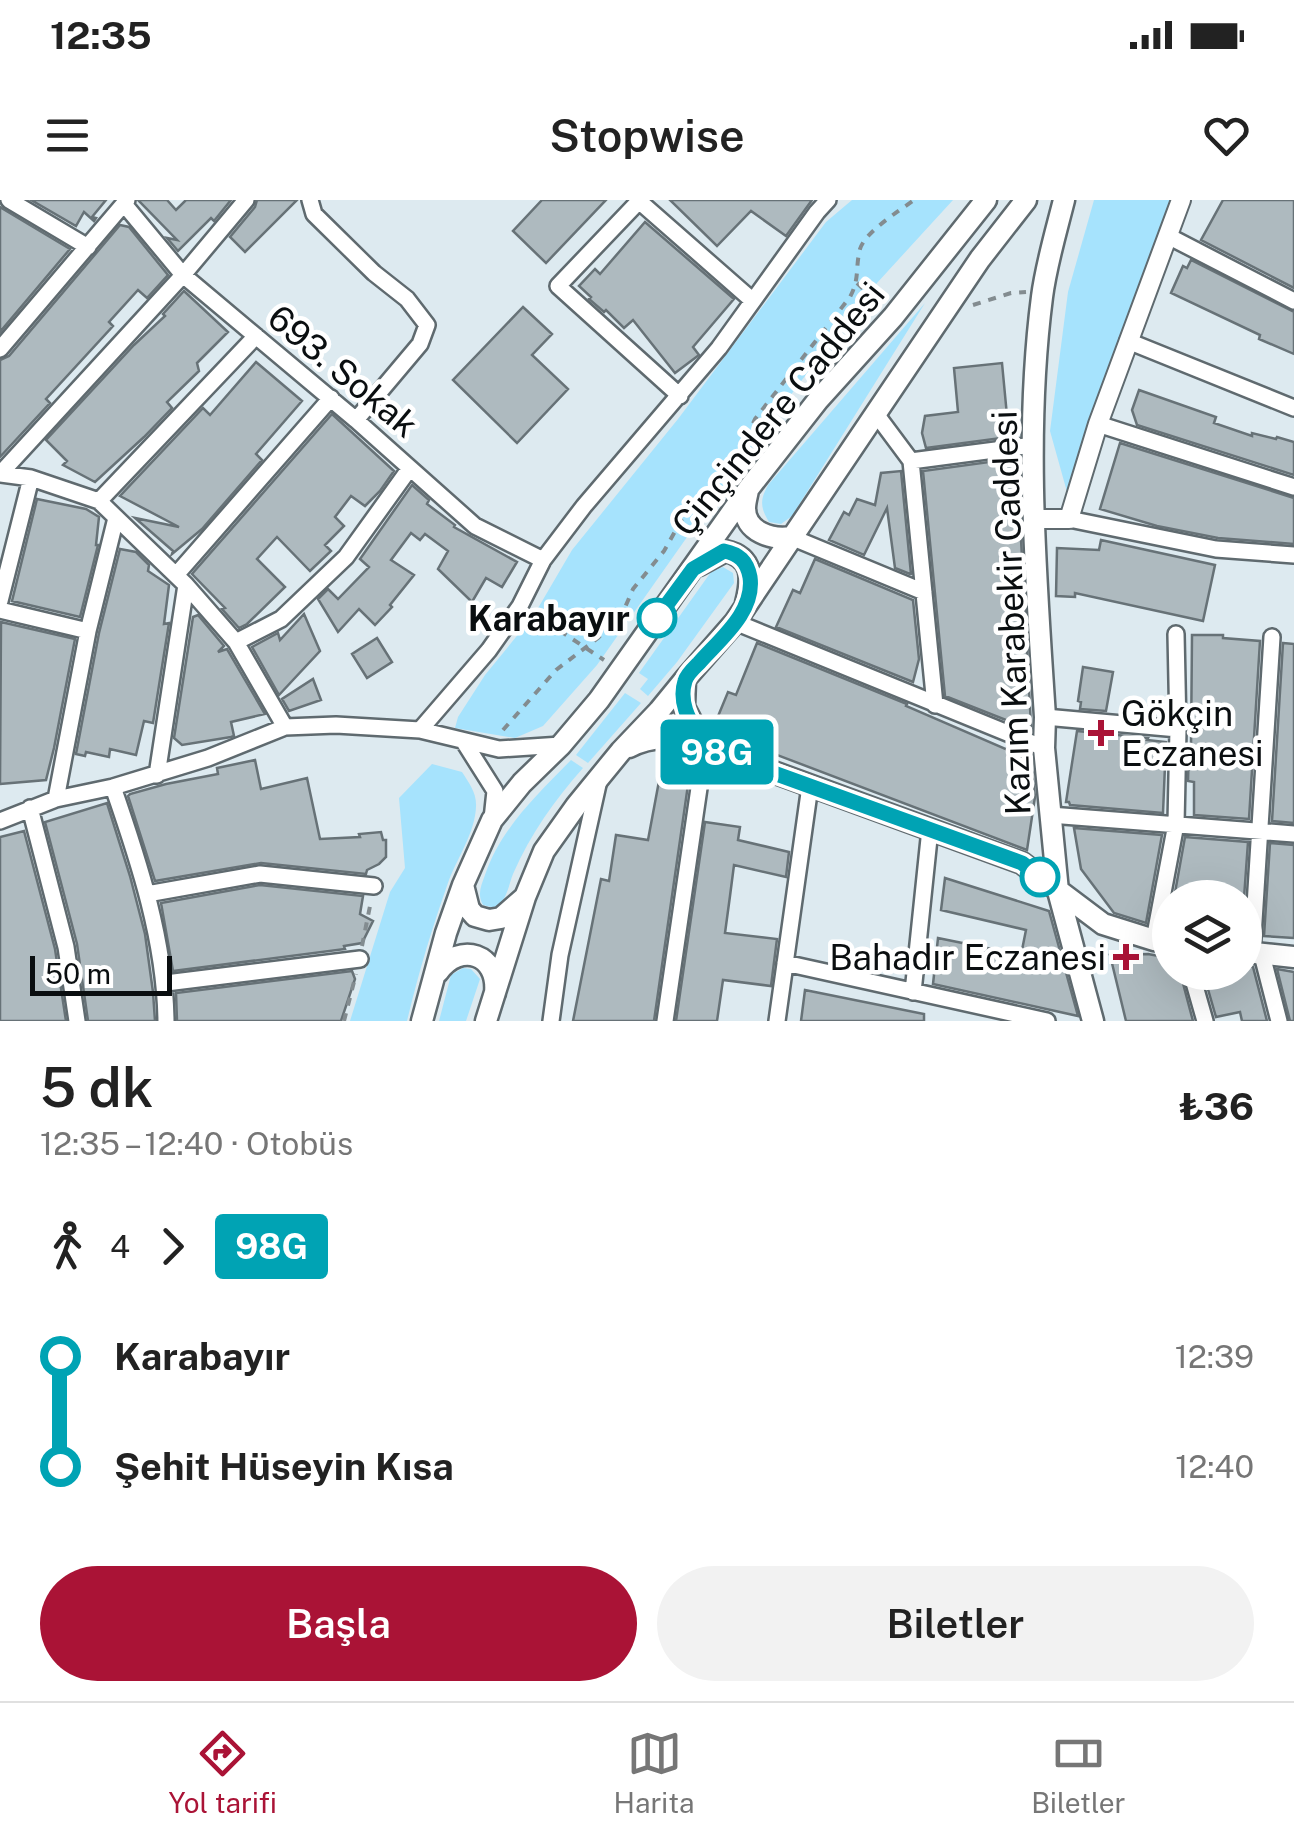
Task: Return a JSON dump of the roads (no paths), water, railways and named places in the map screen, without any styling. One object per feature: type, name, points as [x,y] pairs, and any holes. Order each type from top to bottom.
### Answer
[{"type":"main road","name":"Çinçindere Caddesi","points":[[422,1021],[446,933],[492,820],[599,700],[749,488],[986,200]]},
{"type":"main road","name":"Çinçindere Caddesi","points":[[486,1021],[525,897],[544,851],[600,777],[740,616],[980,259],[1026,200]]},
{"type":"main road","name":"Kazım Karabekir Caddesi","points":[[1064,200],[1042,295],[1033,519],[1044,748],[1058,891],[1093,1021]]},
{"type":"main road","points":[[749,488],[747,520],[768,536],[792,538]]},
{"type":"main road","points":[[693,569],[724,551],[744,560],[750,584],[740,616]]},
{"type":"main road","points":[[686,678],[684,707],[705,748]]},
{"type":"main road","points":[[622,751],[646,738],[672,738],[705,748],[1022,863],[1103,924],[1152,938]]},
{"type":"main road","points":[[463,885],[475,916],[489,920],[500,918],[525,897]]},
{"type":"main road","points":[[1262,954],[1294,956]]},
{"type":"main road","points":[[436,976],[446,961],[457,956],[479,957],[493,974],[493,1000]]},
{"type":"street","points":[[9,200],[88,247]]},
{"type":"street","points":[[0,474],[183,275],[246,200]]},
{"type":"street","points":[[310,200],[314,214],[374,274],[407,299],[427,325],[420,344],[356,420]]},
{"type":"street","points":[[680,396],[558,286],[640,200],[753,301]]},
{"type":"street","points":[[1069,520],[1098,424],[1181,200]]},
{"type":"street","points":[[0,349],[125,202]]},
{"type":"street","name":"693. Sokak","points":[[125,202],[183,275],[331,398],[475,526],[543,560]]},
{"type":"street","points":[[420,730],[489,650],[520,606],[543,560],[596,492],[719,348],[817,204]]},
{"type":"street","points":[[1168,236],[1294,301]]},
{"type":"street","points":[[99,502],[256,336]]},
{"type":"street","points":[[1128,341],[1294,408]]},
{"type":"street","points":[[157,774],[181,580],[331,398]]},
{"type":"street","points":[[876,414],[911,461],[935,704]]},
{"type":"street","points":[[1098,424],[1294,487]]},
{"type":"street","points":[[911,461],[1033,445]]},
{"type":"street","points":[[236,642],[281,620],[346,557],[410,468]]},
{"type":"street","points":[[0,474],[31,478],[99,502],[181,580],[236,642],[285,728]]},
{"type":"street","points":[[0,601],[5,562],[31,478]]},
{"type":"street","points":[[56,800],[88,631],[116,518]]},
{"type":"street","points":[[1033,519],[1069,520],[1216,548],[1294,555]]},
{"type":"street","points":[[792,538],[924,592]]},
{"type":"street","points":[[0,610],[88,631]]},
{"type":"street","points":[[740,616],[935,704],[1044,748]]},
{"type":"street","points":[[1169,880],[1176,824],[1176,634]]},
{"type":"street","points":[[1257,880],[1272,637]]},
{"type":"street","points":[[1045,717],[1178,729]]},
{"type":"street","points":[[0,822],[56,800],[208,758],[285,728],[336,725],[420,730],[500,749],[561,745]]},
{"type":"street","points":[[464,742],[494,791],[492,820]]},
{"type":"street","points":[[665,1021],[705,748]]},
{"type":"street","points":[[551,1021],[560,954],[600,777]]},
{"type":"street","points":[[777,1021],[810,786]]},
{"type":"street","points":[[113,787],[142,870],[166,983],[166,1021]]},
{"type":"street","points":[[30,808],[66,947],[76,1021]]},
{"type":"street","points":[[1050,815],[1294,834]]},
{"type":"street","points":[[912,992],[930,829]]},
{"type":"street","points":[[147,894],[260,874],[374,886]]},
{"type":"street","points":[[166,983],[360,959]]},
{"type":"street","points":[[785,963],[1048,1021]]},
{"type":"street","points":[[1262,977],[1279,1021]]},
{"type":"street","points":[[1196,990],[1204,1021]]},
{"type":"place","name":"Karabayır","points":[[657,618]]},
{"type":"place","name":"Gökçin Eczanesi","points":[[1101,733]]},
{"type":"place","name":"Bahadır Eczanesi","points":[[1126,957]]}]
